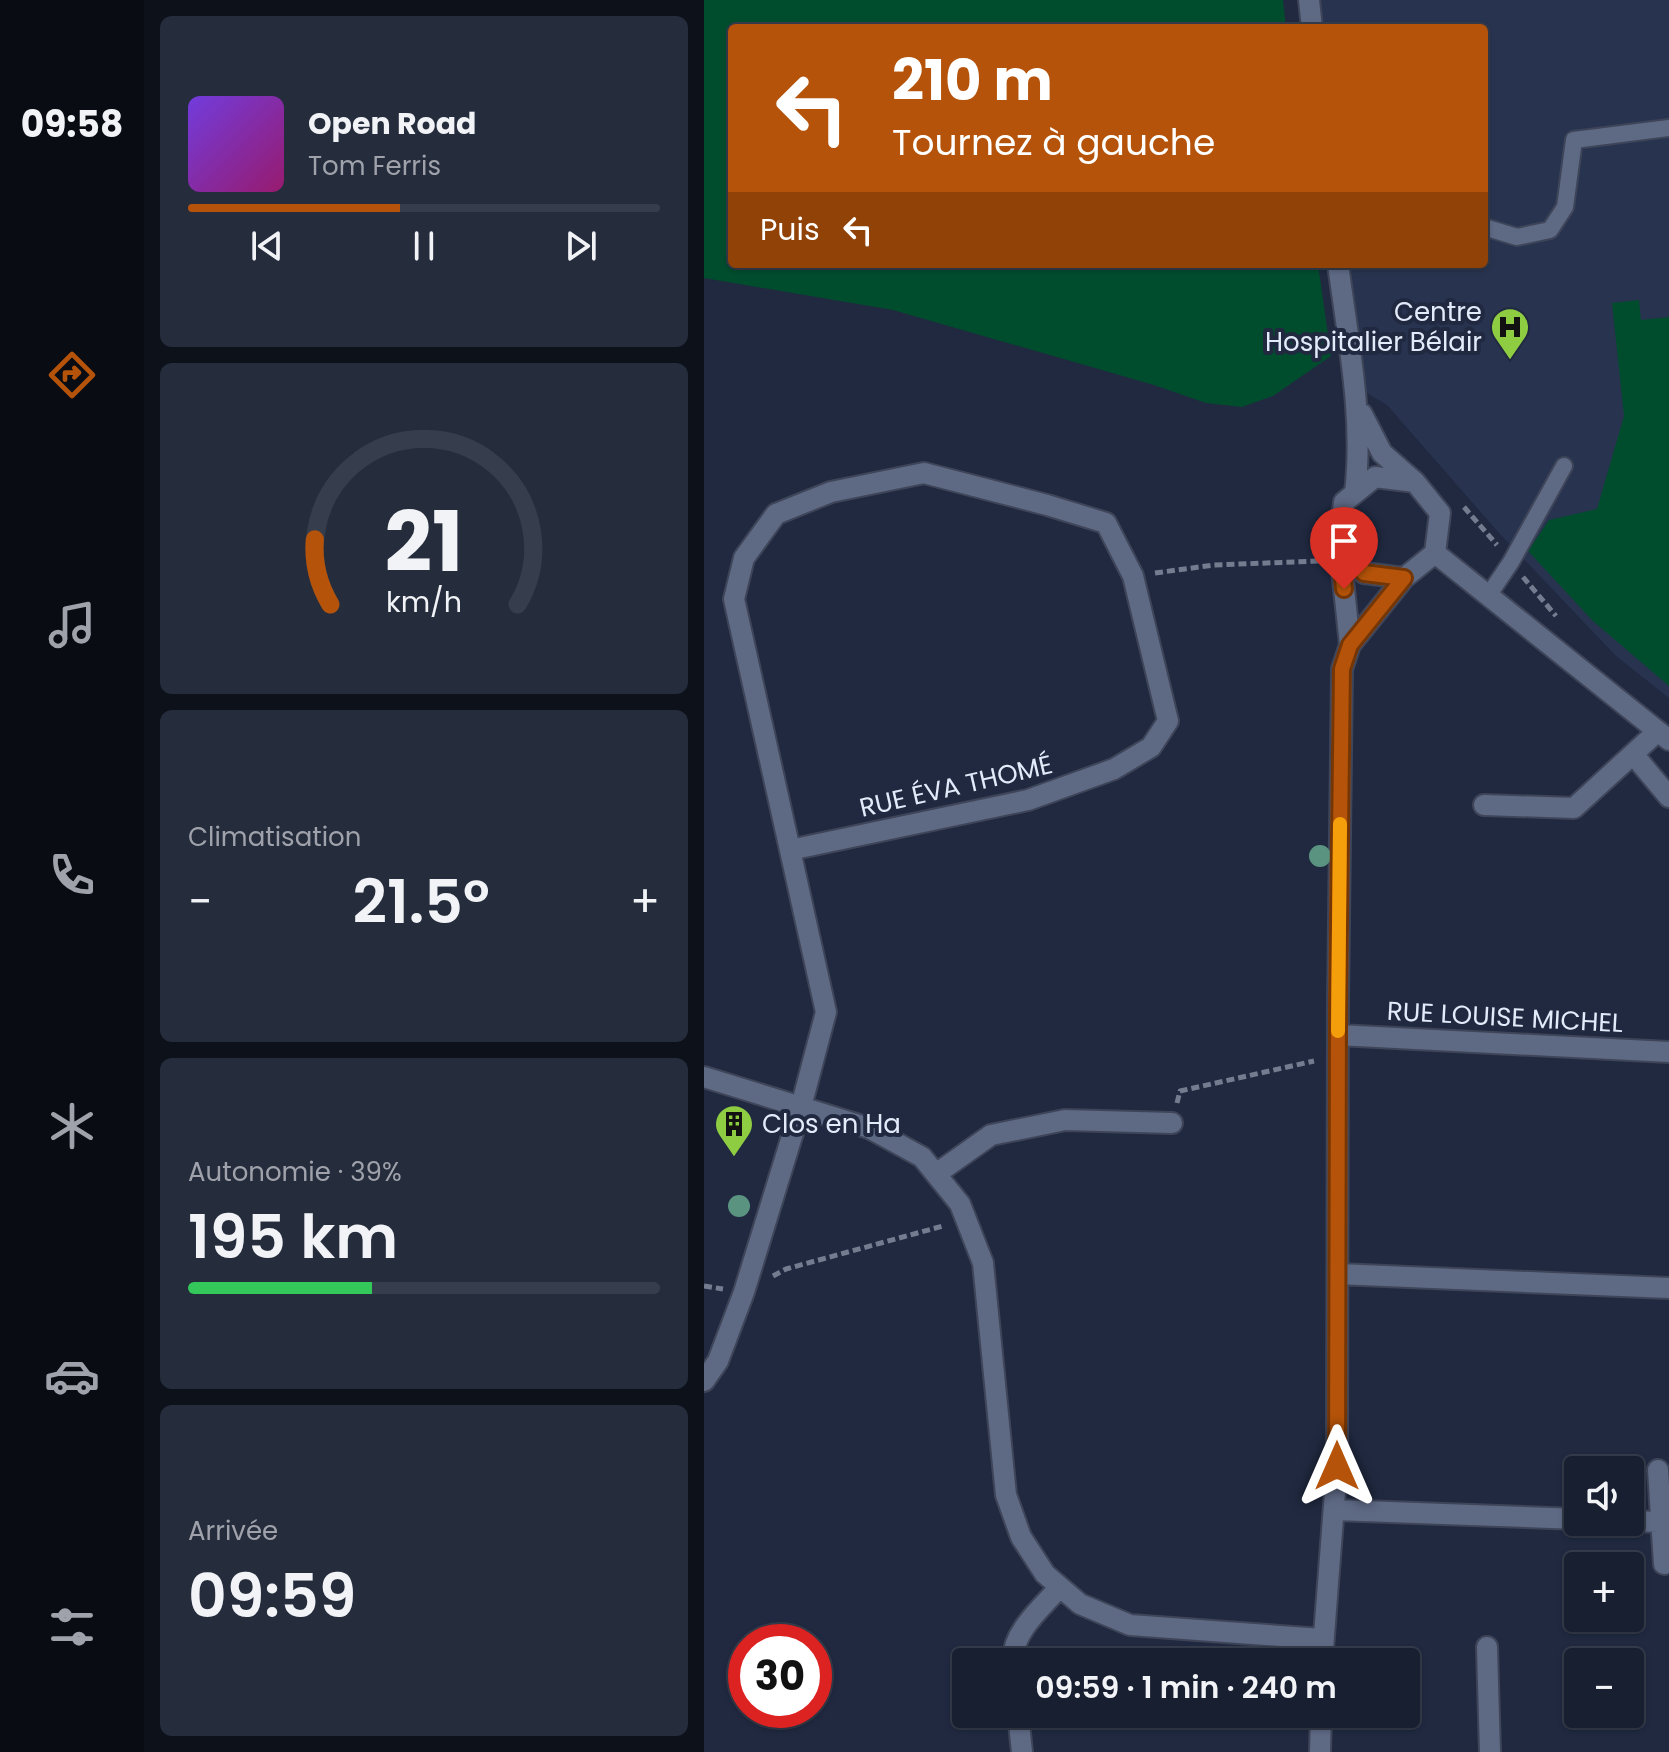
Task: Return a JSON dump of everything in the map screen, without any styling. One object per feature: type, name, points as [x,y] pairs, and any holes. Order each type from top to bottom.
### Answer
[{"type":"street","points":[[1309,0],[1312,24]]},
{"type":"street","points":[[1339,268],[1358,405],[1360,454],[1355,493]]},
{"type":"street","points":[[1322,1648],[1335,1510],[1342,669],[1350,645],[1404,578],[1435,553],[1440,513],[1415,482],[1382,453],[1358,405]]},
{"type":"street","name":"RUE ÉVA THOMÉ","points":[[704,1381],[718,1361],[744,1292],[801,1107],[826,1012],[734,599],[744,558],[776,514],[831,492],[924,473],[1106,523],[1133,576],[1168,721],[1151,747],[1114,769],[1028,800],[790,850]]},
{"type":"street","points":[[1350,645],[1340,551],[1344,502],[1375,477],[1415,482]]},
{"type":"street","points":[[1340,551],[1364,573],[1404,578]]},
{"type":"street","points":[[1435,553],[1664,736],[1633,754],[1574,808],[1484,805]]},
{"type":"street","points":[[1633,754],[1669,797]]},
{"type":"street","name":"RUE LOUISE MICHEL","points":[[1338,1035],[1669,1052]]},
{"type":"street","points":[[704,1077],[869,1128],[922,1157],[960,1204],[983,1263],[1006,1495],[1021,1537],[1045,1574],[1080,1604],[1130,1625],[1322,1639]]},
{"type":"street","points":[[936,1174],[991,1135],[1065,1120],[1172,1123]]},
{"type":"street","points":[[1338,1274],[1669,1288]]},
{"type":"street","points":[[1658,1470],[1664,1564]]},
{"type":"street","points":[[1335,1510],[1564,1518]]},
{"type":"street","points":[[1644,1521],[1660,1522]]},
{"type":"street","points":[[1015,1648],[1021,1632],[1060,1587]]},
{"type":"street","points":[[1487,1647],[1490,1752]]},
{"type":"street","points":[[1019,1728],[1022,1752]]},
{"type":"street","points":[[1320,1752],[1321,1728]]},
{"type":"lane","points":[[1488,228],[1517,237],[1550,230],[1565,207],[1574,140],[1669,128]]},
{"type":"lane","points":[[1488,596],[1511,562],[1564,466]]},
{"type":"path","points":[[1459,502],[1560,620]]},
{"type":"path","points":[[1133,576],[1340,551]]},
{"type":"path","points":[[1172,1123],[1180,1091],[1338,1056]]},
{"type":"path","points":[[704,1286],[744,1292],[786,1269],[966,1220]]},
{"type":"shaded area","name":"Centre Hospitalier Bélair","points":[[1305,0],[1669,0],[1669,698],[1616,656],[1499,533],[1387,405],[1355,386],[1340,268],[1488,268],[1488,24],[1308,24]]},
{"type":"green space","points":[[704,0],[1283,0],[1286,24],[728,24],[728,268],[1319,268],[1331,356],[1273,396],[1242,407],[1206,403],[1154,385],[893,310],[704,278]]},
{"type":"green space","points":[[1639,300],[1641,320],[1669,317],[1669,686],[1593,621],[1528,551],[1549,520],[1597,509],[1624,416],[1612,303]]},
{"type":"slow traffic","points":[[1338,1031],[1340,824]]},
{"type":"place","name":"Centre Hospitalier Bélair","points":[[1510,361]]},
{"type":"place","name":"Clos en Ha","points":[[734,1158]]},
{"type":"route","points":[[1337,1466],[1342,669],[1350,645],[1404,578],[1364,573],[1339,542],[1344,589]]}]
